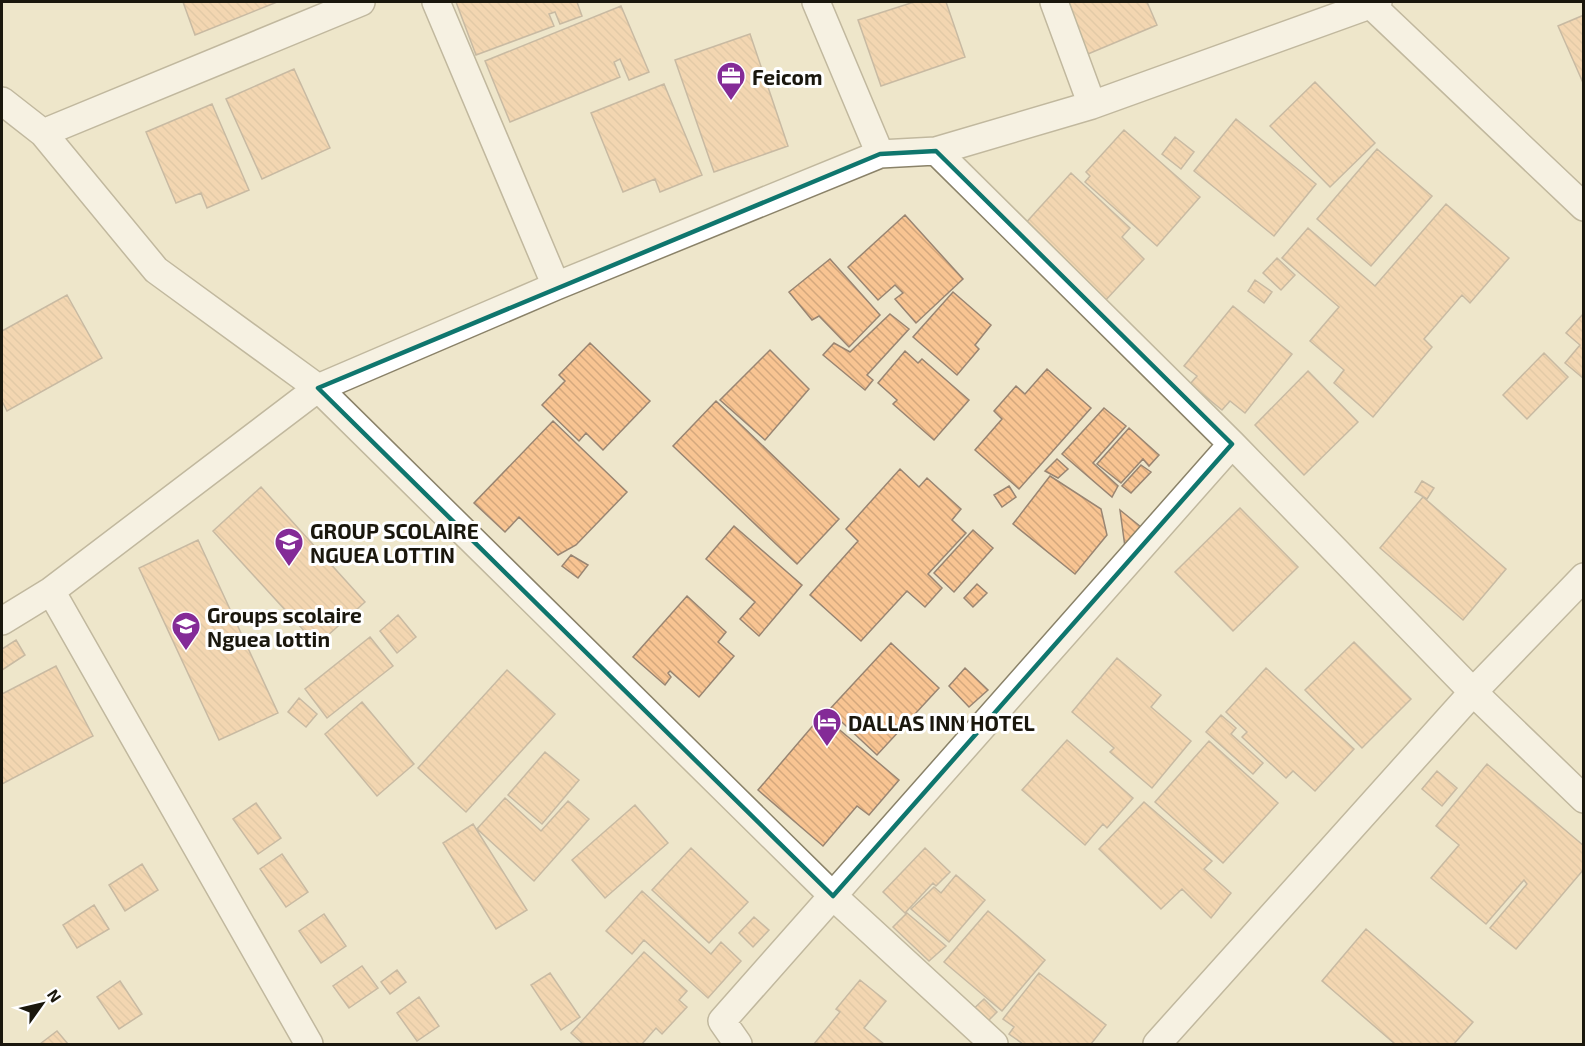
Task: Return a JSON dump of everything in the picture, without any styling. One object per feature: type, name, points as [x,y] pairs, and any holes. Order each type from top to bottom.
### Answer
[{"type":"street","points":[[43,133],[361,2]]},
{"type":"street","points":[[436,2],[556,286]]},
{"type":"street","points":[[816,2],[880,154]]},
{"type":"street","points":[[1054,2],[1092,105]]},
{"type":"street","points":[[2,621],[51,591],[318,388],[556,286],[880,154],[936,151],[1092,105],[1372,3],[1584,207]]},
{"type":"street","points":[[2,101],[43,133],[156,270],[318,388],[833,896],[994,1044]]},
{"type":"street","points":[[936,151],[1232,444],[1473,692],[1584,799]]},
{"type":"street","points":[[738,1044],[722,1021],[1232,444]]},
{"type":"street","points":[[1157,1044],[1473,692],[1584,577]]},
{"type":"street","points":[[51,591],[309,1044]]},
{"type":"highlighted area","points":[[936,151],[1232,444],[833,896],[318,388],[880,154]]},
{"type":"building","points":[[183,2],[277,2],[195,35]]},
{"type":"building","points":[[456,2],[577,2],[582,16],[560,24],[555,12],[549,14],[554,26],[476,55]]},
{"type":"building","points":[[914,2],[946,2],[965,57],[881,86],[858,20]]},
{"type":"building","points":[[1066,2],[1147,2],[1157,25],[1088,54]]},
{"type":"building","points":[[621,6],[649,72],[629,80],[620,59],[614,62],[620,77],[510,122],[485,61]]},
{"type":"building","points":[[1584,15],[1584,85],[1558,26]]},
{"type":"building","points":[[750,34],[788,146],[714,172],[675,60]]},
{"type":"building","points":[[294,69],[330,148],[262,179],[226,99]]},
{"type":"building","points":[[1315,82],[1375,143],[1330,187],[1270,126]]},
{"type":"building","points":[[664,84],[702,175],[660,192],[655,179],[623,192],[591,113]]},
{"type":"building","points":[[212,104],[249,190],[207,208],[201,193],[176,203],[146,132]]},
{"type":"building","points":[[1236,119],[1316,184],[1274,236],[1194,171]]},
{"type":"building","points":[[1124,130],[1200,197],[1157,246],[1085,182],[1090,176],[1086,172]]},
{"type":"building","points":[[1175,137],[1194,152],[1181,169],[1162,154]]},
{"type":"building","points":[[1377,149],[1432,196],[1371,266],[1317,219]]},
{"type":"building","points":[[1071,173],[1130,228],[1122,237],[1144,259],[1104,302],[1023,226]]},
{"type":"building","points":[[1446,204],[1509,258],[1470,303],[1462,295],[1424,339],[1432,347],[1373,417],[1334,383],[1344,370],[1310,341],[1339,307],[1282,258],[1308,228],[1375,286]]},
{"type":"building","points":[[905,215],[963,279],[916,323],[895,299],[903,293],[895,285],[878,300],[848,267]]},
{"type":"building","points":[[1277,258],[1295,275],[1281,290],[1263,273]]},
{"type":"building","points":[[830,259],[880,315],[849,347],[819,316],[812,320],[789,292]]},
{"type":"building","points":[[1255,280],[1272,292],[1264,303],[1248,291]]},
{"type":"building","points":[[953,292],[991,325],[975,345],[979,349],[957,375],[913,337]]},
{"type":"building","points":[[67,295],[102,358],[7,411],[2,401],[2,331]]},
{"type":"building","points":[[1233,306],[1292,354],[1245,413],[1230,401],[1222,410],[1190,384],[1197,376],[1184,366]]},
{"type":"building","points":[[1584,313],[1584,379],[1565,363],[1580,345],[1566,333]]},
{"type":"building","points":[[890,314],[909,329],[867,375],[873,380],[865,390],[823,355],[834,343],[850,352]]},
{"type":"building","points":[[590,343],[650,401],[603,450],[586,433],[579,441],[542,405],[565,381],[559,375]]},
{"type":"building","points":[[770,350],[809,389],[765,440],[720,400]]},
{"type":"building","points":[[905,351],[918,363],[922,359],[969,400],[934,440],[893,404],[897,400],[878,383]]},
{"type":"building","points":[[1544,353],[1568,377],[1527,419],[1503,395]]},
{"type":"building","points":[[1047,369],[1091,408],[1019,489],[975,450],[1002,419],[994,411],[1016,386],[1025,394]]},
{"type":"building","points":[[1308,371],[1358,422],[1304,475],[1255,425]]},
{"type":"building","points":[[716,401],[839,519],[797,564],[673,446]]},
{"type":"building","points":[[1104,408],[1126,426],[1093,463],[1118,486],[1112,497],[1062,454]]},
{"type":"building","points":[[553,421],[627,492],[576,545],[558,555],[519,517],[505,532],[474,503]]},
{"type":"building","points":[[1129,428],[1159,455],[1149,466],[1143,459],[1121,483],[1097,464]]},
{"type":"building","points":[[1057,459],[1068,469],[1058,478],[1045,471]]},
{"type":"building","points":[[1141,465],[1151,472],[1131,493],[1122,486]]},
{"type":"building","points":[[900,469],[919,487],[927,478],[961,509],[952,520],[966,533],[928,574],[942,588],[925,607],[907,591],[861,641],[810,595],[858,541],[846,529]]},
{"type":"building","points":[[1050,476],[1101,509],[1107,535],[1075,574],[1013,524]]},
{"type":"building","points":[[1422,481],[1434,488],[1427,499],[1415,492]]},
{"type":"building","points":[[1009,486],[1016,497],[1002,507],[994,495]]},
{"type":"building","name":"GROUP SCOLAIRE NGUEA LOTTIN","points":[[261,487],[365,602],[317,645],[213,531]]},
{"type":"building","points":[[1423,497],[1506,569],[1463,620],[1380,548]]},
{"type":"building","points":[[1240,508],[1298,567],[1233,631],[1175,572]]},
{"type":"building","points":[[1120,510],[1141,527],[1125,547]]},
{"type":"building","points":[[734,526],[802,585],[759,636],[740,619],[755,602],[706,559]]},
{"type":"building","points":[[973,530],[993,548],[954,592],[934,573]]},
{"type":"building","points":[[198,540],[278,713],[219,740],[139,568]]},
{"type":"building","points":[[571,555],[588,565],[578,578],[562,566]]},
{"type":"building","points":[[977,584],[987,593],[973,607],[964,598]]},
{"type":"building","points":[[687,596],[726,632],[718,642],[734,656],[699,697],[670,671],[668,673],[671,677],[665,685],[633,657]]},
{"type":"building","points":[[398,615],[416,637],[397,653],[380,631]]},
{"type":"building","points":[[370,637],[393,666],[327,718],[305,689]]},
{"type":"building","points":[[16,640],[25,655],[2,670],[2,649]]},
{"type":"building","points":[[1354,642],[1411,699],[1362,748],[1305,690]]},
{"type":"building","points":[[891,643],[939,688],[877,755],[829,710]]},
{"type":"building","points":[[1117,658],[1161,695],[1151,707],[1191,741],[1152,788],[1110,752],[1114,748],[1072,712]]},
{"type":"building","points":[[56,666],[93,736],[2,784],[2,694]]},
{"type":"building","points":[[965,668],[988,690],[969,707],[949,686]]},
{"type":"building","points":[[1266,668],[1354,749],[1315,791],[1293,771],[1286,778],[1242,737],[1247,732],[1226,712]]},
{"type":"building","points":[[507,670],[555,714],[466,812],[418,768]]},
{"type":"building","points":[[299,698],[317,714],[306,727],[288,712]]},
{"type":"building","points":[[362,702],[414,764],[377,796],[325,734]]},
{"type":"building","name":"DALLAS INN HOTEL","points":[[822,715],[899,780],[869,815],[857,806],[823,846],[758,790]]},
{"type":"building","points":[[1221,715],[1236,728],[1231,734],[1263,763],[1253,774],[1206,732]]},
{"type":"building","points":[[1067,740],[1133,798],[1107,828],[1103,824],[1085,845],[1022,790]]},
{"type":"building","points":[[1209,741],[1278,803],[1223,863],[1155,802]]},
{"type":"building","points":[[545,752],[579,780],[542,824],[508,795]]},
{"type":"building","points":[[1487,764],[1584,846],[1584,869],[1516,949],[1490,928],[1527,884],[1524,880],[1486,924],[1431,878],[1459,845],[1436,826]]},
{"type":"building","points":[[1437,771],[1457,788],[1442,806],[1422,789]]},
{"type":"building","points":[[505,798],[541,831],[568,801],[589,819],[534,881],[477,829]]},
{"type":"building","points":[[1144,802],[1212,861],[1204,869],[1231,893],[1211,918],[1182,889],[1161,909],[1099,849]]},
{"type":"building","points":[[256,803],[281,838],[258,854],[233,819]]},
{"type":"building","points":[[635,805],[668,843],[605,898],[572,860]]},
{"type":"building","points":[[473,824],[527,910],[496,929],[443,843]]},
{"type":"building","points":[[691,848],[748,902],[709,943],[652,890]]},
{"type":"building","points":[[925,848],[950,872],[936,886],[933,883],[905,913],[883,892]]},
{"type":"building","points":[[282,854],[308,892],[286,907],[260,869]]},
{"type":"building","points":[[142,864],[158,890],[125,911],[109,885]]},
{"type":"building","points":[[956,875],[985,900],[949,942],[911,909],[934,887],[941,893]]},
{"type":"building","points":[[642,891],[711,954],[721,942],[741,961],[708,998],[644,940],[632,954],[606,931]]},
{"type":"building","points":[[94,905],[109,929],[77,948],[63,925]]},
{"type":"building","points":[[988,911],[1045,960],[1002,1011],[944,962]]},
{"type":"building","points":[[907,913],[946,946],[929,961],[893,927]]},
{"type":"building","points":[[324,914],[346,946],[321,963],[299,931]]},
{"type":"building","points":[[754,917],[769,930],[753,947],[739,933]]},
{"type":"building","points":[[1366,929],[1473,1022],[1454,1044],[1395,1044],[1322,981]]},
{"type":"building","points":[[644,952],[687,991],[679,1000],[687,1007],[662,1034],[656,1028],[642,1044],[583,1044],[571,1033]]},
{"type":"building","points":[[362,966],[378,988],[349,1008],[333,986]]},
{"type":"building","points":[[397,970],[406,982],[390,994],[381,982]]},
{"type":"building","points":[[550,973],[580,1017],[561,1030],[531,985]]},
{"type":"building","points":[[1039,973],[1106,1025],[1091,1044],[1023,1044],[1009,1034],[1014,1027],[1003,1019]]},
{"type":"building","points":[[860,980],[886,1001],[864,1028],[884,1044],[814,1044],[840,1012],[836,1009]]},
{"type":"building","points":[[120,981],[142,1014],[119,1029],[97,997]]},
{"type":"building","points":[[419,997],[439,1026],[417,1041],[397,1013]]},
{"type":"building","points":[[984,999],[997,1012],[979,1030],[966,1016]]},
{"type":"building","points":[[57,1031],[68,1044],[40,1044]]},
{"type":"place","name":"Feicom","points":[[731,102]]},
{"type":"place","name":"GROUP SCOLAIRE NGUEA LOTTIN","points":[[289,568]]},
{"type":"place","name":"Groups scolaire Nguea lottin","points":[[186,652]]},
{"type":"place","name":"DALLAS INN HOTEL","points":[[827,748]]}]
